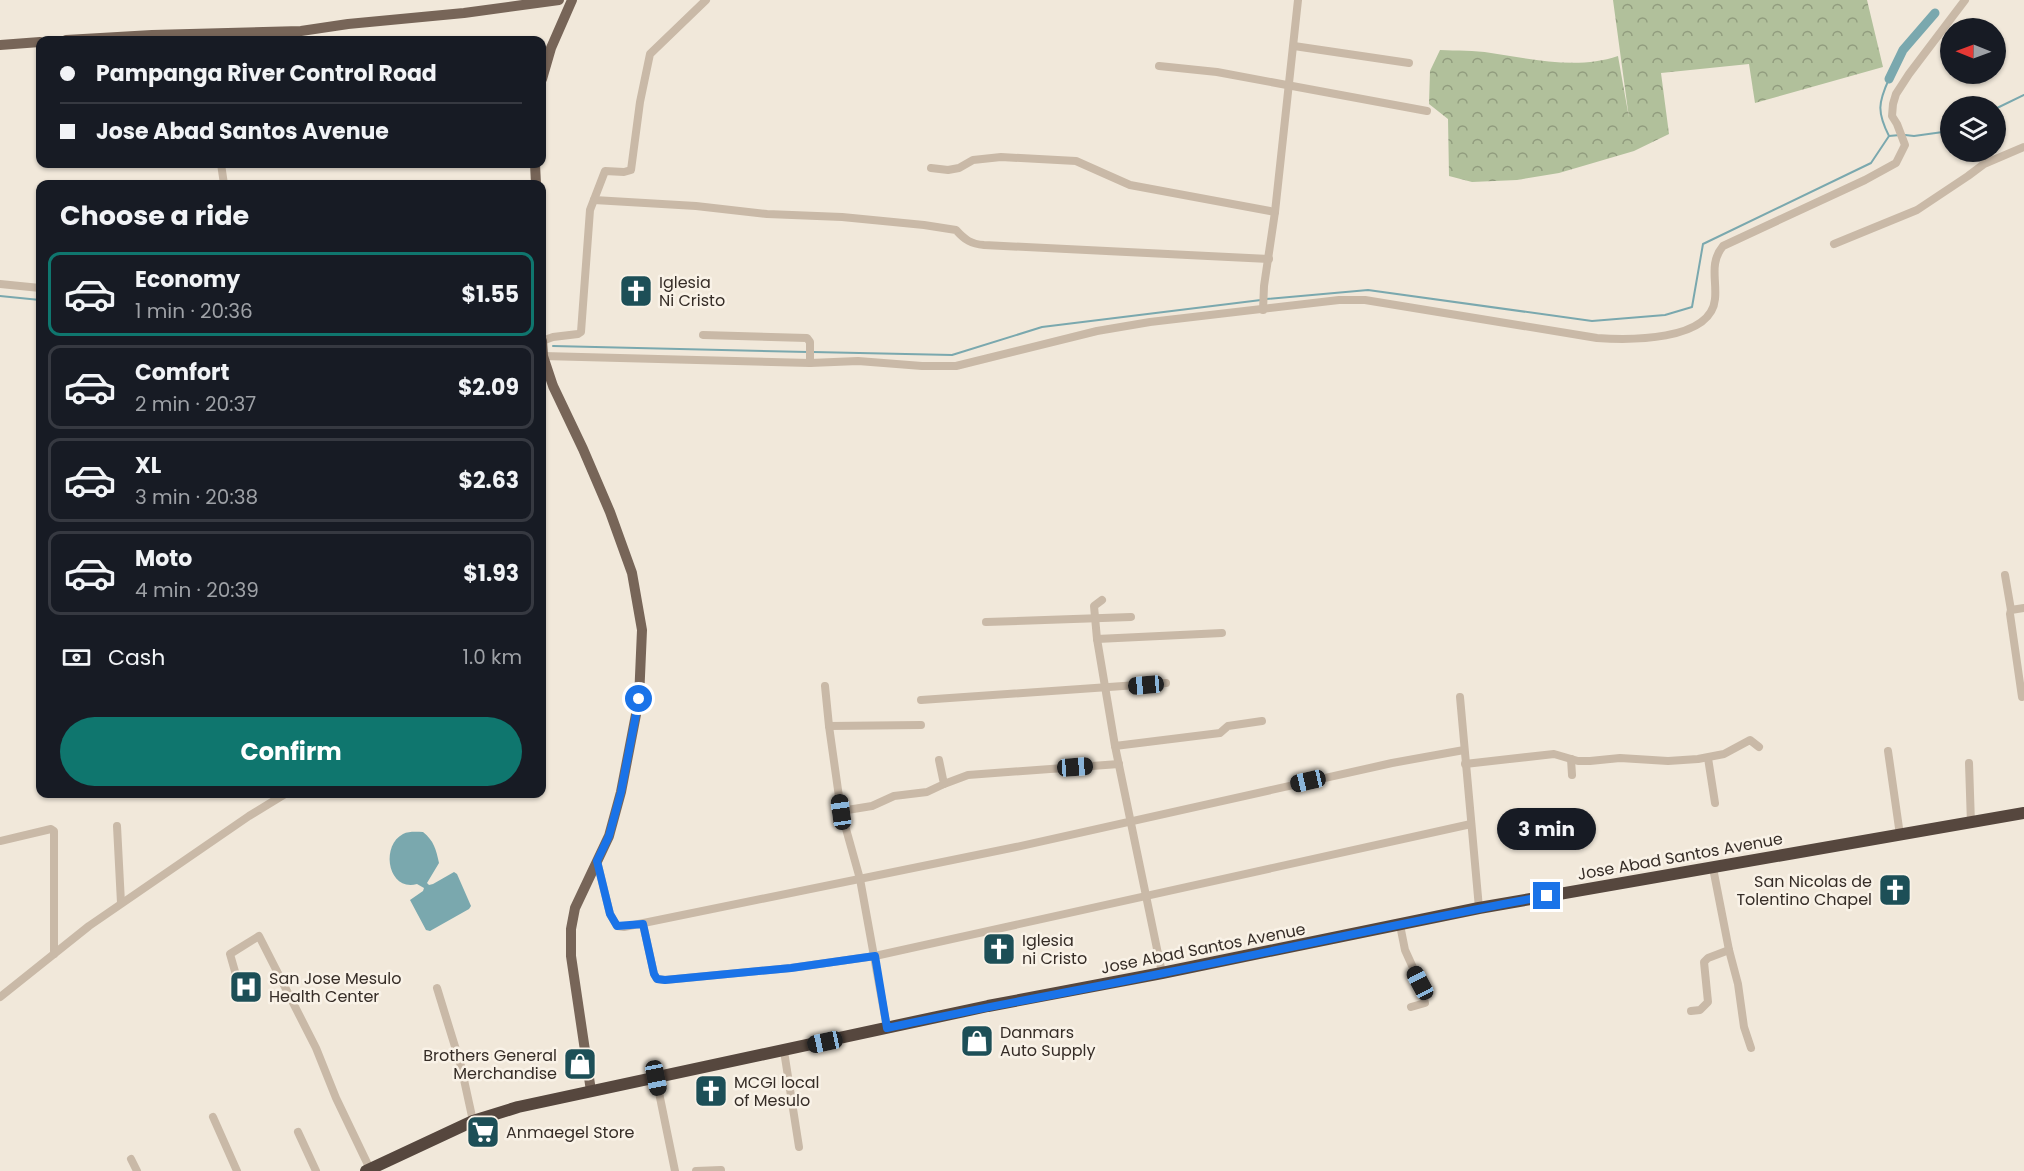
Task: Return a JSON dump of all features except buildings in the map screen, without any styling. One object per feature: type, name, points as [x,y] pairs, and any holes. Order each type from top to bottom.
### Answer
[{"type":"highway","name":"Jose Abad Santos Avenue","points":[[368,1170],[473,1121],[518,1107],[591,1091],[988,1006],[1162,974],[1479,908],[2024,813]]},
{"type":"main road","points":[[135,36],[301,31],[559,0]]},
{"type":"main road","points":[[546,65],[572,0]]},
{"type":"main road","points":[[0,45],[36,42]]},
{"type":"main road","points":[[546,366],[552,386],[583,449],[610,512],[632,573],[642,630],[639,699],[621,792],[609,836],[575,908],[571,929],[571,956],[591,1091]]},
{"type":"street","points":[[546,340],[580,332],[590,210],[605,171],[631,170],[640,102],[650,54],[706,0]]},
{"type":"street","points":[[1263,308],[1298,0]]},
{"type":"street","points":[[546,356],[858,361],[957,366],[1097,331],[1149,322],[1339,300],[1365,300],[1597,338],[1639,339],[1674,333],[1699,324],[1711,312],[1715,302],[1713,276],[1715,261],[1723,246],[1865,180],[1896,162],[1905,145],[1892,116],[1896,94],[1965,0]]},
{"type":"street","points":[[227,36],[231,32]]},
{"type":"street","points":[[1293,46],[1409,63]]},
{"type":"street","points":[[1159,66],[1217,72],[1427,111]]},
{"type":"street","points":[[1834,244],[1917,210],[1984,164],[2024,147]]},
{"type":"street","points":[[931,168],[959,168],[973,160],[1001,157],[1076,161],[1130,185],[1275,212]]},
{"type":"street","points":[[594,200],[924,225],[956,230],[973,244],[984,245],[1269,259]]},
{"type":"street","points":[[0,284],[36,288]]},
{"type":"street","points":[[703,335],[807,338],[810,342],[810,361]]},
{"type":"street","points":[[2005,576],[2022,697]]},
{"type":"street","points":[[1102,600],[1094,606],[1097,639],[1115,746],[1162,974]]},
{"type":"street","points":[[2011,610],[2024,608]]},
{"type":"street","points":[[986,622],[1131,617]]},
{"type":"street","points":[[1097,639],[1222,633]]},
{"type":"street","points":[[921,700],[1166,683]]},
{"type":"street","points":[[825,686],[841,812],[860,879],[887,1028]]},
{"type":"street","points":[[1460,697],[1479,908]]},
{"type":"street","points":[[1115,746],[1220,733],[1228,726],[1262,721]]},
{"type":"street","points":[[829,726],[921,725]]},
{"type":"street","points":[[1465,764],[1554,754],[1590,761],[1620,758],[1668,761],[1708,758],[1724,754],[1750,740],[1759,747]]},
{"type":"street","points":[[597,861],[614,922],[617,926],[643,924],[1131,823],[1381,765],[1464,750]]},
{"type":"street","points":[[1888,751],[1900,835]]},
{"type":"street","points":[[1708,758],[1715,803]]},
{"type":"street","points":[[1571,759],[1572,775]]},
{"type":"street","points":[[939,760],[944,784]]},
{"type":"street","points":[[1969,763],[1971,824]]},
{"type":"street","points":[[841,812],[872,806],[894,796],[927,792],[968,775],[1119,764]]},
{"type":"street","points":[[0,998],[121,903],[278,798]]},
{"type":"street","points":[[643,924],[657,979],[791,968],[875,956],[1471,824]]},
{"type":"street","points":[[117,826],[121,903]]},
{"type":"street","points":[[0,841],[51,829],[54,831],[54,954]]},
{"type":"street","points":[[1713,867],[1738,984],[1744,1027],[1751,1048]]},
{"type":"street","points":[[1400,925],[1405,950],[1424,995],[1425,1003],[1411,1007]]},
{"type":"street","points":[[236,975],[230,954],[260,936],[316,1048],[368,1170]]},
{"type":"street","points":[[1691,1011],[1700,1010],[1708,1002],[1704,962],[1708,958],[1729,950]]},
{"type":"street","points":[[437,988],[461,1066],[473,1121]]},
{"type":"street","points":[[784,1051],[799,1148]]},
{"type":"street","points":[[656,1078],[675,1171]]},
{"type":"street","points":[[213,1117],[237,1171]]},
{"type":"street","points":[[298,1132],[316,1171]]},
{"type":"street","points":[[131,1159],[137,1171]]},
{"type":"street","points":[[696,1171],[721,1170]]},
{"type":"green space","points":[[1613,0],[1867,0],[1883,67],[1755,103],[1749,64],[1661,73],[1669,134],[1634,151],[1559,173],[1517,180],[1472,182],[1449,176],[1448,119],[1429,104],[1430,71],[1440,50],[1478,51],[1571,63],[1618,56],[1629,118]]},
{"type":"water","points":[[423,832],[434,846],[439,863],[427,883],[433,884],[454,872],[471,906],[430,931],[426,930],[410,900],[424,888],[417,884],[407,885],[399,881],[390,867],[391,848],[396,840],[403,834]]},
{"type":"waterway","points":[[1889,79],[1903,50],[1935,13]]},
{"type":"waterway","points":[[1266,299],[1368,290],[1592,321],[1665,315],[1692,307],[1703,244],[1871,163],[1889,136],[1880,108],[1889,79]]},
{"type":"waterway","points":[[2006,104],[2024,95]]},
{"type":"waterway","points":[[1905,135],[1940,132]]},
{"type":"waterway","points":[[1889,136],[1900,135]]},
{"type":"waterway","points":[[0,296],[36,300]]},
{"type":"waterway","points":[[813,352],[952,355],[1042,327],[1261,300]]},
{"type":"waterway","points":[[553,346],[808,352]]},
{"type":"place","name":"Iglesia Ni Cristo","points":[[636,291]]},
{"type":"place","name":"San Nicolas de Tolentino Chapel","points":[[1895,890]]},
{"type":"place","name":"Iglesia ni Cristo","points":[[999,949]]},
{"type":"place","name":"San Jose Mesulo Health Center","points":[[246,987]]},
{"type":"place","name":"Danmars Auto Supply","points":[[977,1041]]},
{"type":"place","name":"Brothers General Merchandise","points":[[580,1064]]},
{"type":"place","name":"MCGI local of Mesulo","points":[[711,1091]]},
{"type":"place","name":"Anmaegel Store","points":[[483,1132]]},
{"type":"route","points":[[639,699],[621,792],[609,836],[597,861],[614,922],[617,926],[624,927],[643,924],[657,979],[791,968],[875,956],[887,1028],[1547,896]]}]
